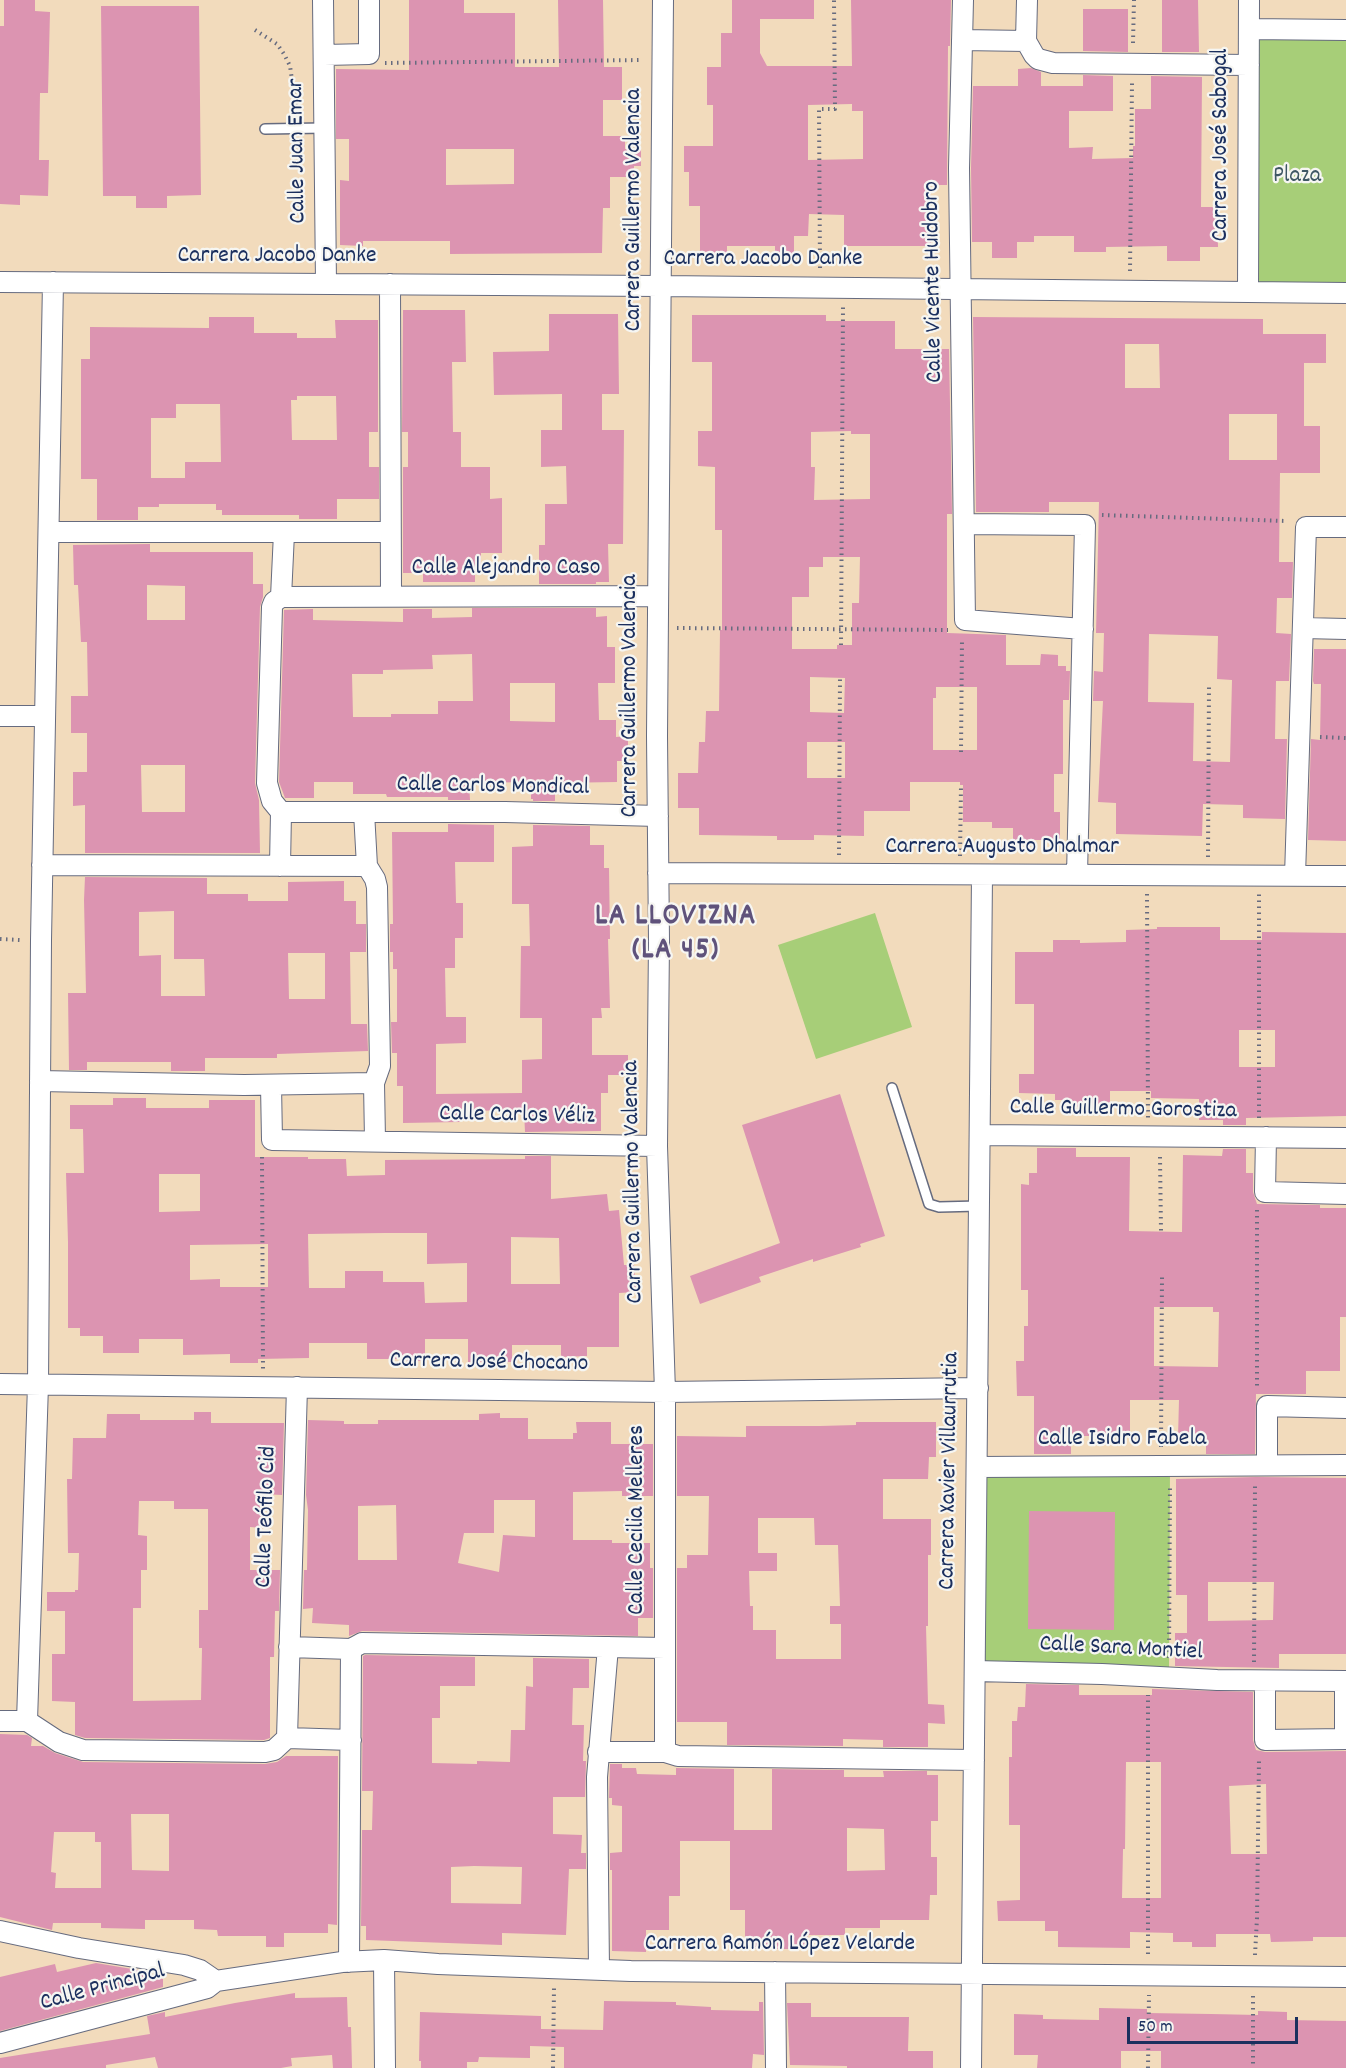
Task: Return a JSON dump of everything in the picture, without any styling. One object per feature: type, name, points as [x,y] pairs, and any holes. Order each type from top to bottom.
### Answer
[{"type":"street","name":"Calle Juan Emar","points":[[323,0],[326,283]]},
{"type":"street","points":[[369,0],[369,54]]},
{"type":"street","name":"Carrera Guillermo Valencia","points":[[663,0],[658,596],[657,1146],[665,1392]]},
{"type":"street","name":"Calle Vicente Huidobro","points":[[963,0],[959,168],[964,524],[963,623]]},
{"type":"street","points":[[1027,0],[1026,41],[1038,59],[1053,63],[1249,65]]},
{"type":"street","name":"Carrera José Sabogal","points":[[1248,291],[1249,0]]},
{"type":"street","points":[[1249,29],[1346,30]]},
{"type":"street","points":[[962,40],[1026,41]]},
{"type":"street","name":"Calle Juan Emar","points":[[324,55],[369,54]]},
{"type":"street","name":"Carrera Jacobo Danke","points":[[0,282],[661,285],[1346,293]]},
{"type":"street","points":[[27,1721],[38,1385],[42,865],[53,282]]},
{"type":"street","points":[[390,284],[390,532]]},
{"type":"street","points":[[964,524],[1085,525],[1077,875]]},
{"type":"street","points":[[1295,876],[1306,527],[1346,527]]},
{"type":"street","name":"Calle Alejandro Caso","points":[[49,532],[390,532],[391,596]]},
{"type":"street","points":[[280,866],[281,812],[272,801],[267,783],[272,607],[274,602],[281,597],[284,533]]},
{"type":"street","name":"Calle Alejandro Caso","points":[[281,597],[658,596]]},
{"type":"street","points":[[963,623],[1083,629]]},
{"type":"street","points":[[1303,628],[1346,629]]},
{"type":"street","points":[[0,716],[45,716]]},
{"type":"street","name":"Calle Carlos Mondical","points":[[281,812],[505,812],[658,816]]},
{"type":"street","name":"Calle Carlos Mondical","points":[[364,812],[367,866],[377,887],[380,1066],[374,1083]]},
{"type":"street","points":[[42,865],[367,866]]},
{"type":"street","name":"Carrera Augusto Dhalmar","points":[[658,873],[1346,876]]},
{"type":"street","name":"Carrera Xavier Villaurrutia","points":[[971,2068],[982,875]]},
{"type":"street","points":[[40,1081],[271,1085],[374,1083],[375,1140]]},
{"type":"street","points":[[271,1085],[272,1140]]},
{"type":"street","name":"Calle Guillermo Gorostiza","points":[[980,1135],[1346,1138]]},
{"type":"street","name":"Calle Guillermo Gorostiza","points":[[1265,1192],[1266,1137]]},
{"type":"street","name":"Calle Carlos Véliz","points":[[272,1140],[657,1146]]},
{"type":"street","points":[[1265,1192],[1346,1194]]},
{"type":"street","name":"Carrera José Chocano","points":[[0,1384],[665,1392],[978,1388]]},
{"type":"street","name":"Calle Teófilo Cid","points":[[287,1738],[297,1387]]},
{"type":"street","name":"Calle Cecilia Melleres","points":[[665,1392],[665,1752]]},
{"type":"street","points":[[1261,1466],[1267,1407],[1346,1408]]},
{"type":"street","name":"Calle Isidro Fabela","points":[[977,1467],[1346,1465]]},
{"type":"street","name":"Calle Cecilia Melleres","points":[[351,1649],[362,1643],[665,1648]]},
{"type":"street","points":[[289,1647],[351,1649],[349,1962]]},
{"type":"street","points":[[599,1970],[597,1777],[608,1647]]},
{"type":"street","name":"Calle Sara Montiel","points":[[975,1671],[1259,1681],[1345,1681],[1346,1739],[1265,1740]]},
{"type":"street","points":[[1259,1681],[1265,1740]]},
{"type":"street","points":[[0,1721],[27,1721],[60,1742],[83,1750],[265,1752],[274,1750],[287,1738],[351,1740]]},
{"type":"street","points":[[598,1752],[665,1752],[678,1756],[974,1760]]},
{"type":"street","points":[[0,1931],[79,1948],[184,1965],[200,1970],[216,1981]]},
{"type":"street","points":[[384,1960],[385,2068]]},
{"type":"street","name":"Carrera Ramón López Velarde","points":[[216,1981],[349,1962],[384,1960],[599,1970],[1346,1977]]},
{"type":"street","points":[[775,1972],[776,2068]]},
{"type":"street","name":"Calle Principal","points":[[0,2043],[207,1988],[216,1981]]},
{"type":"lane","points":[[265,129],[324,128]]},
{"type":"lane","points":[[892,1088],[929,1204],[939,1207],[979,1206]]},
{"type":"path","points":[[820,287],[819,109],[834,109],[834,0]]},
{"type":"path","points":[[1130,290],[1134,0]]},
{"type":"path","points":[[255,30],[277,44],[284,54],[292,78],[297,112],[303,128]]},
{"type":"path","points":[[369,54],[384,63],[662,60]]},
{"type":"path","points":[[841,645],[843,287]]},
{"type":"path","points":[[1085,525],[1092,516],[1114,515],[1298,521],[1306,527]]},
{"type":"path","points":[[658,628],[953,630],[963,623]]},
{"type":"path","points":[[961,752],[963,623]]},
{"type":"path","points":[[839,874],[840,676]]},
{"type":"path","points":[[1208,876],[1209,686]]},
{"type":"path","points":[[960,785],[960,875]]},
{"type":"path","points":[[1147,876],[1154,1137],[1161,1232]]},
{"type":"path","points":[[1259,876],[1259,1120],[1260,1129],[1266,1137]]},
{"type":"path","points":[[263,1387],[262,1154],[266,1144],[272,1140]]},
{"type":"path","points":[[1265,1192],[1257,1205],[1257,1377],[1258,1396],[1267,1407]]},
{"type":"path","points":[[1162,1275],[1168,1677]]},
{"type":"path","points":[[1259,1681],[1261,1466]]},
{"type":"path","points":[[1148,1676],[1148,2068]]},
{"type":"path","points":[[1253,2068],[1259,1750],[1261,1743],[1265,1740]]},
{"type":"path","points":[[553,2068],[554,1968]]},
{"type":"green space","name":"Plaza","points":[[1249,29],[1346,30],[1346,293],[1248,291]]},
{"type":"green space","points":[[875,913],[912,1027],[816,1059],[778,945]]},
{"type":"green space","points":[[1170,1466],[1169,1677],[975,1671],[977,1467]]},
{"type":"building","points":[[4,0],[35,0],[35,11],[50,12],[48,93],[40,93],[39,160],[49,160],[48,196],[20,195],[20,205],[0,204],[0,26],[4,26]]},
{"type":"building","points":[[409,0],[464,0],[464,13],[515,13],[515,67],[559,67],[558,0],[603,0],[604,67],[622,67],[622,100],[603,100],[603,136],[625,136],[625,149],[641,149],[641,166],[634,166],[634,177],[610,177],[610,208],[603,208],[602,253],[450,254],[450,241],[363,241],[363,246],[340,245],[340,180],[349,181],[349,139],[336,139],[336,69],[409,70]],"holes":[[[446,149],[514,149],[514,184],[446,185]]]},
{"type":"building","points":[[732,0],[814,0],[814,19],[760,19],[760,53],[767,66],[852,66],[851,0],[951,0],[950,46],[948,46],[947,185],[930,185],[931,246],[844,246],[844,215],[809,214],[808,236],[794,236],[794,255],[775,255],[775,246],[727,246],[727,257],[700,257],[700,206],[689,206],[689,172],[684,172],[684,146],[713,146],[713,105],[707,105],[707,67],[721,67],[721,33],[732,33]],"holes":[[[852,104],[852,111],[863,111],[863,159],[808,160],[808,105]]]},
{"type":"building","points":[[1162,0],[1198,0],[1199,52],[1162,52]]},
{"type":"building","points":[[101,6],[199,6],[201,195],[167,196],[167,208],[136,208],[136,196],[103,196]]},
{"type":"building","points":[[1083,9],[1128,9],[1128,52],[1083,51]]},
{"type":"building","points":[[1031,68],[1041,72],[1041,86],[1083,86],[1083,75],[1113,76],[1113,111],[1069,111],[1069,148],[1093,147],[1092,159],[1133,158],[1135,109],[1151,109],[1151,76],[1202,77],[1201,207],[1217,207],[1218,247],[1200,247],[1200,261],[1167,261],[1167,246],[1106,247],[1106,252],[1074,252],[1074,236],[1034,236],[1034,242],[1017,242],[1017,258],[992,258],[992,242],[972,242],[973,86],[1018,86],[1018,69]]},
{"type":"building","points":[[403,310],[465,310],[466,362],[452,362],[453,432],[461,432],[461,467],[490,467],[490,499],[502,498],[502,553],[481,553],[481,572],[475,572],[475,582],[423,582],[423,573],[403,573],[403,467],[408,467],[408,432],[402,432]]},
{"type":"building","points":[[549,314],[618,314],[619,394],[602,394],[602,430],[624,430],[623,544],[608,544],[609,582],[539,584],[539,545],[545,545],[545,504],[567,504],[566,466],[541,467],[541,430],[562,430],[562,394],[494,395],[493,352],[549,351]]},
{"type":"building","points":[[692,315],[826,315],[826,321],[895,321],[895,349],[949,349],[952,514],[947,514],[947,633],[1006,635],[1006,665],[1040,665],[1041,654],[1058,655],[1058,666],[1066,666],[1066,671],[1070,671],[1069,700],[1063,700],[1063,774],[1054,774],[1054,812],[1060,812],[1060,840],[1013,840],[1013,828],[992,828],[992,822],[963,822],[963,785],[960,785],[960,782],[910,782],[910,811],[864,811],[864,836],[814,835],[814,840],[777,840],[777,836],[699,835],[699,808],[678,808],[678,773],[698,773],[699,742],[705,742],[706,711],[719,711],[720,630],[722,630],[722,530],[715,530],[715,467],[698,466],[698,431],[712,431],[712,362],[692,362]],"holes":[[[851,431],[851,434],[870,434],[870,499],[814,500],[815,467],[811,467],[811,432]],[[823,557],[860,557],[859,603],[852,603],[852,645],[837,645],[837,649],[792,649],[792,597],[809,597],[809,567],[823,567]],[[810,677],[845,678],[844,713],[810,712]],[[936,687],[977,687],[977,750],[933,750],[933,698],[936,698]],[[807,742],[845,742],[845,778],[807,778]]]},
{"type":"building","points":[[209,317],[254,317],[254,333],[297,333],[297,338],[336,338],[335,320],[378,320],[378,432],[369,432],[369,467],[379,467],[379,499],[337,499],[337,519],[299,519],[299,515],[222,515],[222,510],[216,510],[216,504],[159,504],[159,507],[138,507],[138,520],[97,520],[97,479],[81,479],[81,359],[90,359],[90,327],[209,328]],"holes":[[[297,396],[336,396],[337,440],[292,440],[291,400],[297,400]],[[176,404],[220,404],[221,462],[185,462],[185,478],[151,478],[151,418],[176,418]]]},
{"type":"building","points":[[973,317],[1263,319],[1263,334],[1326,334],[1326,363],[1304,363],[1304,426],[1320,426],[1320,473],[1280,473],[1279,562],[1293,562],[1292,598],[1277,598],[1276,633],[1291,634],[1289,681],[1276,681],[1275,739],[1287,739],[1285,819],[1243,818],[1243,805],[1203,804],[1202,836],[1116,834],[1116,803],[1098,802],[1103,701],[1093,701],[1094,671],[1103,672],[1104,633],[1096,633],[1099,502],[1049,502],[1049,512],[976,512]],"holes":[[[1125,344],[1159,344],[1160,388],[1125,388]],[[1229,414],[1277,414],[1277,460],[1229,460]],[[1149,634],[1218,636],[1217,679],[1232,680],[1230,762],[1193,761],[1194,703],[1148,702]]]},
{"type":"building","points":[[150,544],[150,552],[253,552],[253,584],[263,584],[260,607],[255,783],[259,800],[260,853],[85,853],[85,805],[73,806],[73,772],[87,772],[87,733],[71,733],[71,696],[88,696],[87,642],[81,642],[78,585],[74,585],[73,545]],"holes":[[[147,585],[185,586],[185,620],[147,620]],[[141,765],[185,765],[185,812],[142,812]]]},
{"type":"building","points":[[472,608],[596,608],[596,617],[607,616],[607,647],[615,647],[615,683],[598,683],[599,720],[616,720],[616,737],[628,736],[628,761],[617,761],[617,782],[555,783],[555,801],[533,801],[531,782],[469,783],[470,800],[448,800],[448,797],[387,797],[386,794],[353,794],[353,782],[314,782],[314,798],[285,798],[279,782],[284,610],[313,609],[313,620],[403,622],[403,609],[432,609],[432,618],[472,617]],"holes":[[[472,654],[473,701],[438,701],[438,714],[353,717],[352,674],[383,674],[383,670],[433,669],[432,655]],[[510,683],[555,683],[555,722],[510,721]]]},
{"type":"building","points":[[1314,649],[1346,649],[1346,841],[1308,840],[1311,739],[1320,740],[1321,684],[1314,684],[1313,681]]},
{"type":"building","points":[[448,824],[494,825],[494,862],[455,862],[456,903],[463,903],[463,938],[455,938],[455,968],[445,968],[446,1017],[466,1017],[466,1043],[436,1044],[436,1094],[522,1093],[522,1060],[542,1059],[542,1018],[520,1018],[521,946],[530,946],[529,904],[512,904],[512,847],[533,846],[533,825],[590,826],[590,845],[604,845],[604,868],[609,868],[610,939],[608,939],[610,1008],[601,1008],[602,1018],[592,1018],[592,1055],[628,1055],[628,1075],[608,1075],[608,1093],[601,1093],[601,1131],[525,1132],[524,1110],[460,1111],[460,1122],[403,1123],[403,1086],[397,1086],[397,1053],[392,1053],[391,1022],[397,1022],[397,969],[393,969],[393,952],[390,952],[390,924],[393,924],[392,832],[448,832]]},
{"type":"building","points":[[85,877],[207,878],[207,894],[248,894],[248,901],[288,901],[288,882],[344,881],[344,901],[356,901],[356,924],[366,924],[366,952],[350,952],[351,1024],[367,1024],[368,1051],[277,1054],[277,1058],[205,1058],[205,1071],[171,1071],[171,1062],[87,1062],[87,1070],[69,1070],[68,993],[86,993]],"holes":[[[174,911],[174,959],[204,959],[205,996],[161,996],[161,955],[139,956],[139,912]],[[288,953],[325,953],[325,999],[289,999]]]},
{"type":"building","points":[[1157,927],[1220,927],[1220,940],[1262,940],[1262,932],[1346,933],[1346,1116],[1246,1118],[1246,1125],[1223,1125],[1223,1120],[1199,1120],[1199,1099],[1151,1098],[1151,1091],[1110,1091],[1110,1111],[1085,1111],[1085,1107],[1069,1106],[1069,1100],[1055,1100],[1055,1094],[1019,1093],[1019,1074],[1034,1074],[1034,1004],[1015,1004],[1015,952],[1053,952],[1053,940],[1080,940],[1080,943],[1126,942],[1126,930],[1157,929]],"holes":[[[1239,1030],[1275,1030],[1275,1067],[1239,1067]]]},
{"type":"building","points":[[840,1094],[885,1236],[860,1244],[861,1247],[813,1262],[813,1259],[759,1277],[761,1282],[700,1304],[690,1276],[780,1243],[742,1125]]},
{"type":"building","points":[[113,1098],[146,1098],[146,1108],[209,1108],[209,1100],[255,1100],[255,1157],[346,1159],[347,1176],[385,1175],[385,1160],[525,1159],[525,1156],[551,1156],[551,1199],[607,1194],[609,1211],[619,1210],[624,1265],[634,1265],[636,1292],[619,1293],[619,1347],[587,1347],[587,1356],[561,1357],[561,1345],[512,1345],[512,1362],[468,1362],[468,1339],[425,1339],[425,1361],[367,1359],[367,1343],[309,1343],[309,1358],[258,1359],[258,1363],[230,1363],[230,1354],[183,1355],[183,1339],[139,1339],[139,1353],[103,1353],[103,1336],[80,1336],[80,1328],[68,1328],[66,1173],[84,1173],[83,1129],[70,1129],[70,1105],[113,1105]],"holes":[[[159,1174],[200,1174],[200,1211],[159,1212]],[[427,1233],[427,1264],[467,1263],[467,1302],[425,1303],[424,1282],[383,1282],[383,1271],[345,1271],[345,1288],[309,1288],[308,1234]],[[511,1237],[559,1238],[560,1284],[511,1284]],[[268,1244],[268,1287],[220,1287],[220,1279],[190,1280],[190,1245]]]},
{"type":"building","points":[[1037,1148],[1076,1148],[1076,1157],[1130,1157],[1129,1231],[1182,1232],[1183,1155],[1222,1156],[1223,1149],[1246,1149],[1246,1173],[1253,1173],[1253,1192],[1257,1204],[1320,1205],[1320,1208],[1346,1208],[1346,1317],[1340,1317],[1340,1371],[1306,1371],[1306,1394],[1256,1394],[1255,1454],[1206,1454],[1206,1437],[1178,1437],[1179,1400],[1130,1400],[1130,1436],[1071,1436],[1071,1454],[1034,1454],[1034,1396],[1017,1396],[1016,1361],[1024,1361],[1024,1326],[1028,1326],[1028,1290],[1021,1290],[1021,1184],[1029,1185],[1029,1173],[1037,1173]],"holes":[[[1154,1307],[1213,1307],[1213,1312],[1219,1312],[1218,1367],[1154,1366]]]},
{"type":"building","points":[[194,1412],[211,1412],[211,1423],[284,1423],[282,1495],[262,1494],[262,1528],[250,1527],[250,1570],[280,1570],[279,1611],[275,1611],[274,1657],[270,1657],[270,1738],[264,1740],[85,1738],[75,1735],[75,1702],[52,1701],[52,1654],[65,1654],[65,1611],[47,1611],[47,1592],[75,1592],[78,1590],[79,1553],[68,1553],[67,1479],[72,1479],[73,1438],[106,1438],[107,1414],[140,1414],[140,1420],[194,1420]],"holes":[[[139,1501],[174,1501],[174,1509],[208,1509],[208,1610],[199,1610],[199,1648],[202,1648],[201,1700],[133,1701],[133,1608],[141,1608],[141,1570],[147,1570],[147,1536],[138,1535]]]},
{"type":"building","points":[[500,1413],[500,1418],[528,1418],[528,1439],[573,1439],[573,1433],[577,1433],[576,1422],[611,1422],[611,1444],[653,1444],[653,1496],[622,1496],[622,1491],[573,1492],[573,1540],[650,1543],[650,1568],[653,1568],[653,1618],[638,1618],[638,1636],[362,1631],[349,1636],[349,1625],[312,1623],[313,1608],[303,1609],[304,1570],[307,1570],[308,1420],[344,1421],[344,1424],[378,1424],[378,1420],[479,1420],[479,1414]],"holes":[[[494,1500],[535,1500],[535,1537],[503,1535],[499,1572],[458,1563],[464,1533],[494,1533]],[[396,1505],[397,1560],[358,1560],[358,1506]]]},
{"type":"building","points":[[856,1422],[936,1422],[936,1457],[929,1457],[928,1479],[883,1479],[883,1519],[931,1519],[931,1555],[928,1555],[928,1626],[926,1626],[928,1704],[944,1705],[945,1724],[928,1723],[928,1747],[883,1747],[883,1740],[843,1739],[843,1746],[727,1745],[727,1722],[677,1722],[677,1568],[687,1568],[687,1555],[708,1555],[709,1496],[677,1496],[677,1436],[746,1437],[746,1426],[856,1425]],"holes":[[[758,1518],[814,1518],[815,1545],[838,1545],[840,1606],[830,1606],[830,1624],[841,1624],[841,1659],[776,1659],[776,1630],[753,1630],[749,1571],[777,1571],[777,1553],[758,1553]]]},
{"type":"building","points":[[1346,1478],[1346,1654],[1279,1654],[1279,1668],[1175,1666],[1175,1633],[1187,1633],[1187,1595],[1176,1595],[1176,1479]],"holes":[[[1208,1582],[1274,1582],[1273,1620],[1208,1621]]]},
{"type":"building","points":[[1029,1511],[1115,1512],[1114,1630],[1028,1629]]},
{"type":"building","points":[[363,1656],[475,1657],[475,1686],[440,1686],[440,1718],[432,1718],[432,1763],[477,1764],[477,1761],[510,1762],[511,1730],[525,1730],[526,1686],[533,1687],[533,1658],[589,1659],[589,1688],[573,1688],[572,1725],[584,1725],[585,1797],[553,1797],[553,1834],[582,1835],[581,1853],[586,1853],[586,1869],[569,1869],[566,1935],[502,1933],[502,1945],[366,1940],[366,1926],[361,1926],[362,1830],[372,1830],[373,1791],[362,1791]],"holes":[[[451,1867],[522,1867],[521,1904],[451,1903]]]},
{"type":"building","points":[[1026,1684],[1079,1685],[1079,1695],[1152,1695],[1152,1689],[1253,1692],[1253,1740],[1256,1750],[1265,1752],[1346,1751],[1346,1937],[1313,1937],[1313,1941],[1271,1942],[1270,1934],[1216,1934],[1216,1947],[1192,1947],[1192,1942],[1173,1942],[1173,1933],[1130,1932],[1130,1948],[1058,1947],[1058,1931],[1045,1931],[1045,1921],[998,1921],[997,1901],[1020,1900],[1020,1825],[1009,1825],[1009,1757],[1012,1757],[1012,1721],[1017,1721],[1018,1707],[1025,1707]],"holes":[[[1126,1762],[1161,1762],[1161,1898],[1122,1898]],[[1266,1784],[1267,1854],[1231,1854],[1229,1786]]]},
{"type":"building","points":[[0,1734],[27,1735],[32,1738],[31,1746],[43,1746],[55,1753],[83,1762],[265,1764],[277,1762],[286,1756],[338,1756],[337,1925],[328,1924],[328,1933],[284,1933],[284,1947],[266,1947],[266,1936],[218,1936],[217,1930],[194,1929],[194,1920],[145,1920],[145,1929],[101,1928],[101,1923],[53,1923],[52,1930],[0,1917]],"holes":[[[131,1814],[169,1814],[169,1871],[132,1870]],[[54,1832],[95,1832],[95,1842],[101,1842],[101,1888],[55,1888],[56,1873],[51,1872]]]},
{"type":"building","points":[[610,1764],[622,1764],[622,1768],[636,1768],[637,1774],[676,1775],[676,1768],[734,1769],[734,1830],[772,1830],[772,1769],[844,1770],[844,1777],[884,1777],[883,1771],[927,1771],[927,1775],[938,1775],[938,1821],[931,1821],[931,1857],[937,1857],[937,1895],[930,1895],[929,1920],[880,1920],[880,1928],[845,1928],[845,1935],[808,1935],[808,1949],[745,1949],[745,1910],[730,1910],[730,1841],[680,1841],[680,1896],[669,1896],[669,1930],[646,1930],[646,1952],[612,1951],[610,1853],[622,1852],[622,1806],[612,1805],[612,1798],[609,1798]],"holes":[[[847,1828],[884,1829],[885,1870],[847,1871]]]},
{"type":"building","points":[[96,1963],[144,1971],[144,1975],[163,1979],[163,1987],[0,2031],[0,1977],[55,1964],[57,1972]]},
{"type":"building","points":[[295,1993],[295,1998],[347,1997],[348,2027],[351,2027],[352,2068],[333,2068],[332,2055],[291,2058],[292,2066],[281,2068],[158,2068],[155,2057],[106,2065],[106,2068],[0,2068],[0,2058],[150,2034],[147,2016],[165,2012],[165,2017]]},
{"type":"building","points":[[604,2001],[676,2002],[676,2005],[711,2007],[711,2010],[759,2011],[759,2002],[763,2002],[764,2055],[753,2054],[752,2068],[564,2068],[564,2047],[530,2046],[530,2058],[479,2057],[478,2062],[467,2062],[467,2068],[421,2068],[421,2061],[419,2061],[420,2012],[541,2016],[541,2029],[603,2030]]},
{"type":"building","points":[[787,2003],[811,2003],[811,2017],[909,2017],[908,2051],[933,2051],[933,2068],[847,2068],[847,2066],[790,2065]]},
{"type":"building","points":[[1099,2008],[1147,2009],[1147,2013],[1258,2015],[1258,2011],[1287,2012],[1287,2020],[1346,2021],[1346,2068],[1161,2068],[1161,2051],[1121,2051],[1121,2068],[1037,2068],[1038,2055],[1014,2055],[1014,2014],[1043,2015],[1043,2019],[1099,2020]]},
{"type":"district","name":"LA LLOVIZNA (LA 45)","points":[[676,936]]}]
